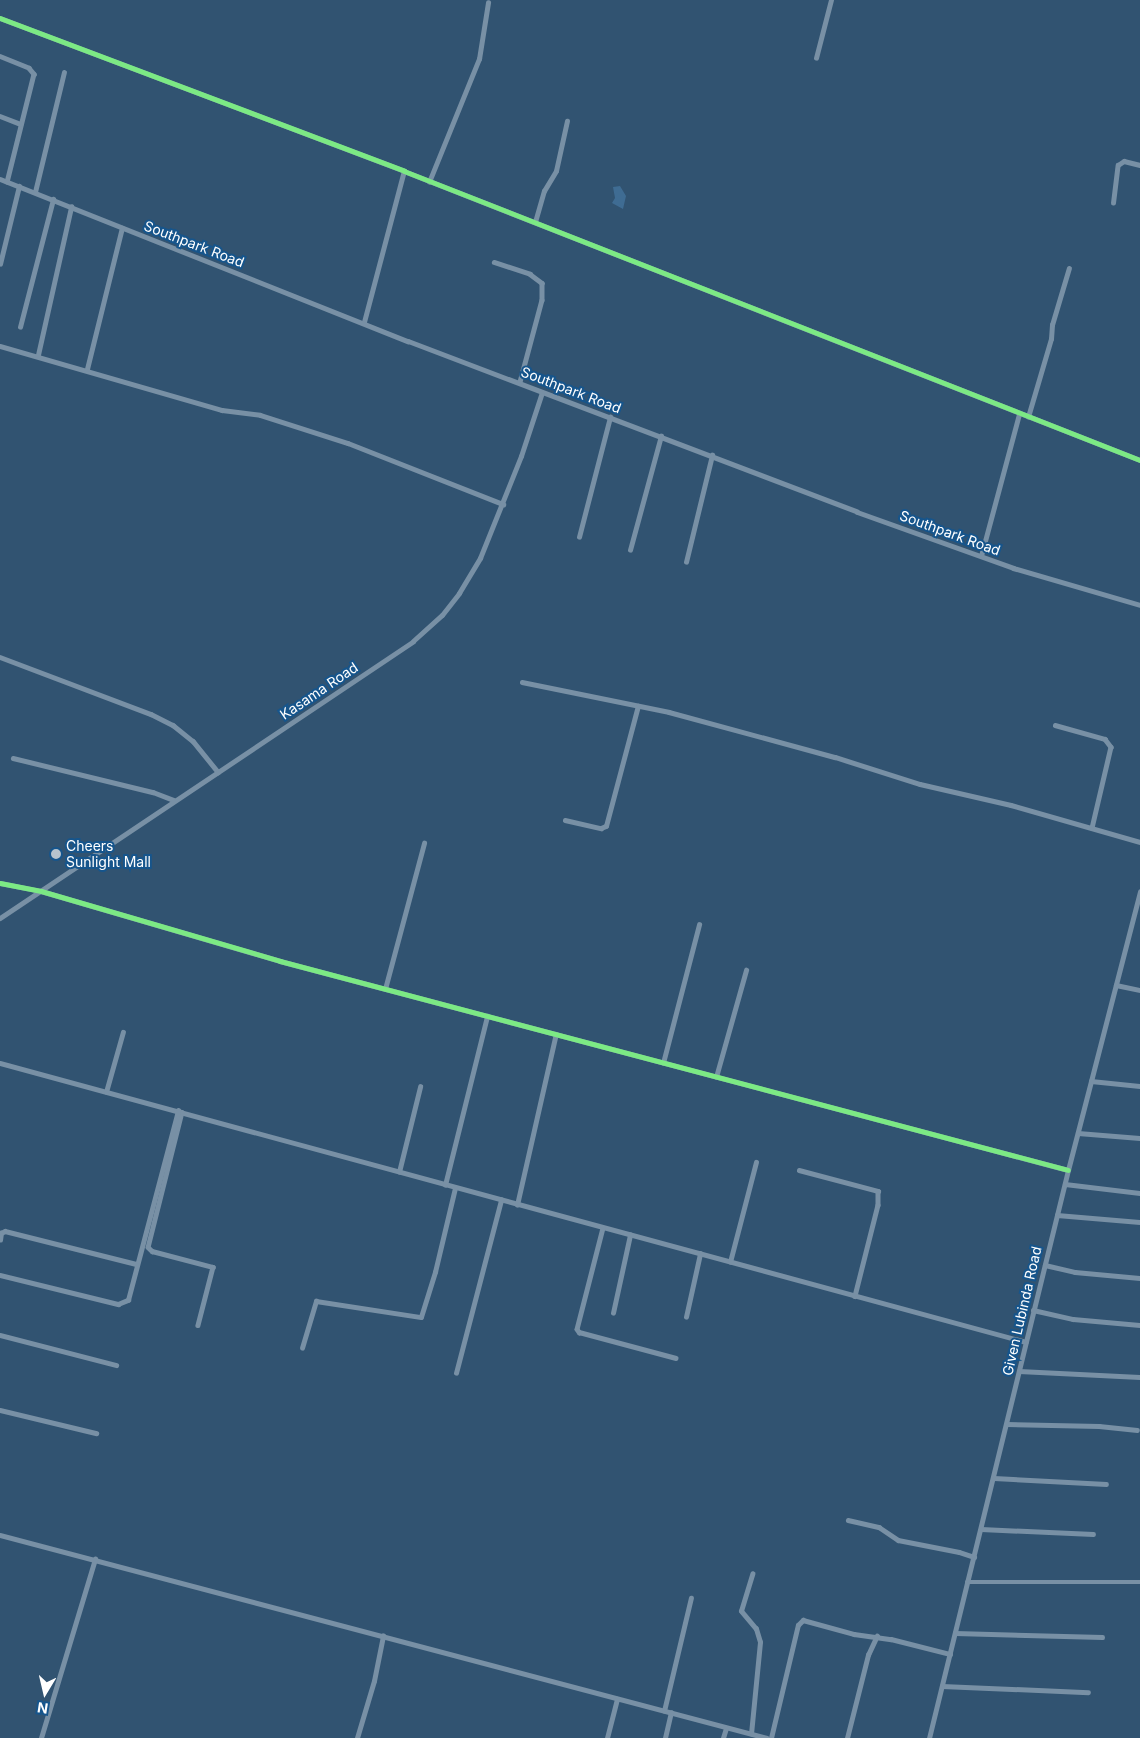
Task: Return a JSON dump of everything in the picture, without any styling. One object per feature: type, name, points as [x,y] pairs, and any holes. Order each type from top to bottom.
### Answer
[{"type":"street","points":[[816,58],[832,0]]},
{"type":"street","points":[[429,182],[480,59],[488,3]]},
{"type":"street","points":[[0,18],[404,171],[1140,460]]},
{"type":"street","points":[[0,56],[33,70],[7,182]]},
{"type":"street","points":[[35,192],[64,72]]},
{"type":"street","points":[[0,116],[21,124]]},
{"type":"street","points":[[534,222],[544,191],[556,171],[567,121]]},
{"type":"street","points":[[1113,203],[1118,165],[1124,162],[1140,165]]},
{"type":"street","points":[[364,322],[404,171]]},
{"type":"street","name":"Southpark Road","points":[[0,179],[542,392],[712,455],[857,512],[981,556],[1140,605]]},
{"type":"street","points":[[0,264],[19,186]]},
{"type":"street","points":[[20,327],[53,199]]},
{"type":"street","points":[[38,355],[71,207]]},
{"type":"street","points":[[87,369],[122,228]]},
{"type":"street","points":[[494,262],[530,274],[542,283],[542,300],[520,382]]},
{"type":"street","points":[[1028,417],[1052,339],[1052,325],[1069,268]]},
{"type":"street","points":[[0,346],[87,369],[222,410],[260,415],[339,440],[503,504]]},
{"type":"street","name":"Kasama Road","points":[[0,918],[413,641],[442,615],[460,593],[480,558],[503,504],[542,392]]},
{"type":"street","points":[[981,556],[1019,414]]},
{"type":"street","points":[[579,536],[610,417]]},
{"type":"street","points":[[630,550],[661,436]]},
{"type":"street","points":[[686,562],[712,455]]},
{"type":"street","points":[[0,657],[151,714],[173,725],[193,741],[218,772]]},
{"type":"street","points":[[522,682],[687,717],[834,757],[920,784],[1011,805],[1140,842]]},
{"type":"street","points":[[565,820],[601,828],[606,826],[638,706]]},
{"type":"street","points":[[1055,725],[1105,739],[1111,747],[1092,828]]},
{"type":"street","points":[[13,758],[153,792],[174,800]]},
{"type":"street","points":[[385,989],[424,843]]},
{"type":"street","points":[[0,883],[41,891],[280,961],[1068,1170]]},
{"type":"street","name":"Given Lubinda Road","points":[[930,1738],[1044,1265],[1116,985],[1138,908],[1140,891]]},
{"type":"street","points":[[663,1063],[699,925]]},
{"type":"street","points":[[716,1077],[746,970]]},
{"type":"street","points":[[1116,985],[1140,990]]},
{"type":"street","points":[[445,1185],[487,1016]]},
{"type":"street","points":[[106,1092],[123,1032]]},
{"type":"street","points":[[517,1205],[556,1034]]},
{"type":"street","points":[[0,1063],[1026,1342]]},
{"type":"street","points":[[1091,1082],[1140,1086]]},
{"type":"street","points":[[398,1172],[420,1087]]},
{"type":"street","points":[[0,1275],[107,1302],[123,1304],[128,1300],[136,1264],[180,1112]]},
{"type":"street","points":[[180,1112],[148,1246],[152,1252],[213,1267],[198,1326]]},
{"type":"street","points":[[1078,1133],[1140,1138]]},
{"type":"street","points":[[730,1262],[756,1162]]},
{"type":"street","points":[[799,1170],[878,1191],[878,1206],[855,1296]]},
{"type":"street","points":[[1065,1184],[1140,1193]]},
{"type":"street","points":[[302,1348],[316,1301],[421,1317],[436,1272],[455,1188]]},
{"type":"street","points":[[456,1373],[501,1200]]},
{"type":"street","points":[[1057,1215],[1140,1222]]},
{"type":"street","points":[[602,1228],[577,1329],[579,1332],[676,1358]]},
{"type":"street","points":[[0,1240],[1,1233],[5,1231],[136,1264]]},
{"type":"street","points":[[613,1313],[630,1235]]},
{"type":"street","points":[[686,1317],[700,1254]]},
{"type":"street","points":[[1044,1265],[1075,1272],[1140,1278]]},
{"type":"street","points":[[1033,1310],[1072,1319],[1140,1325]]},
{"type":"street","points":[[0,1335],[116,1365]]},
{"type":"street","points":[[1020,1370],[1140,1377]]},
{"type":"street","points":[[0,1410],[96,1433]]},
{"type":"street","points":[[1007,1424],[1099,1426],[1137,1430]]},
{"type":"street","points":[[994,1478],[1106,1484]]},
{"type":"street","points":[[848,1520],[879,1527],[898,1540],[959,1552],[974,1557]]},
{"type":"street","points":[[981,1529],[1093,1534]]},
{"type":"street","points":[[0,1535],[664,1712],[769,1738],[800,1622],[806,1620],[854,1634],[877,1636],[950,1654]]},
{"type":"street","points":[[41,1738],[95,1560]]},
{"type":"street","points":[[751,1734],[760,1642],[756,1629],[741,1611],[752,1574]]},
{"type":"street","points":[[967,1582],[1140,1582]]},
{"type":"street","points":[[664,1712],[691,1598]]},
{"type":"street","points":[[955,1633],[1102,1637]]},
{"type":"street","points":[[357,1738],[375,1676],[383,1636]]},
{"type":"street","points":[[847,1738],[868,1656],[877,1636]]},
{"type":"street","points":[[942,1686],[1088,1692]]},
{"type":"street","points":[[606,1738],[617,1699]]},
{"type":"street","points":[[665,1738],[671,1713]]},
{"type":"street","points":[[723,1738],[726,1728]]},
{"type":"water","points":[[620,186],[626,196],[623,209],[612,203],[615,198],[613,187]]},
{"type":"cycle path","points":[[0,18],[404,171],[1140,460]]},
{"type":"cycle path","points":[[0,883],[41,891],[280,961],[1068,1170]]},
{"type":"place","name":"Cheers Sunlight Mall","points":[[56,854]]}]
